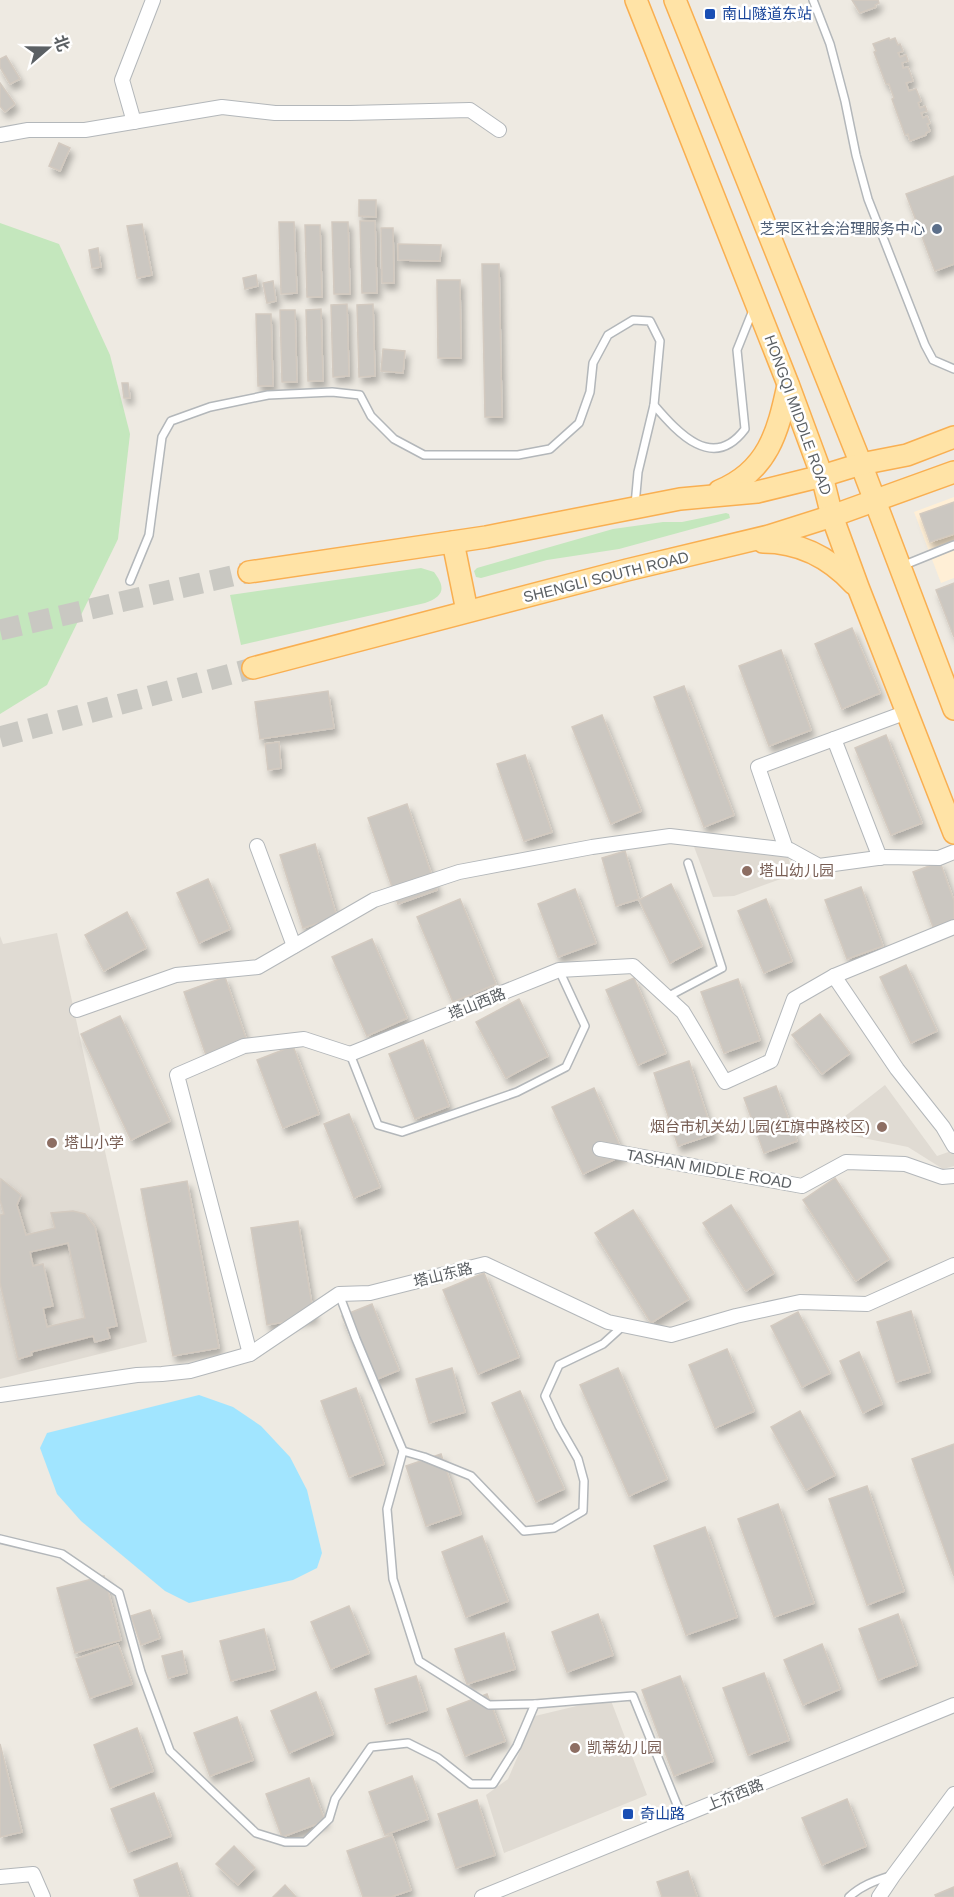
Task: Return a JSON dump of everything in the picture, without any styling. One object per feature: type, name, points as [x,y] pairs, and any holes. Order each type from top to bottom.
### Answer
[{"type":"main road","name":"HONGQI MIDDLE ROAD","points":[[636,0],[788,384],[822,476],[832,516],[858,587],[954,833]]},
{"type":"main road","points":[[675,0],[861,464],[954,709]]},
{"type":"main road","points":[[707,496],[742,479],[755,468],[767,452],[781,420],[788,384]]},
{"type":"main road","points":[[249,572],[453,542],[707,496],[758,492],[861,464],[907,455],[954,437]]},
{"type":"main road","name":"SHENGLI SOUTH ROAD","points":[[253,668],[467,611],[769,536],[954,472]]},
{"type":"main road","points":[[453,542],[467,611]]},
{"type":"main road","points":[[742,543],[786,542],[806,549],[833,564],[858,587]]},
{"type":"street","points":[[134,122],[122,80],[153,0]]},
{"type":"street","points":[[0,135],[28,130],[84,130],[222,107],[286,113],[470,110],[499,130]]},
{"type":"street","points":[[786,849],[758,767],[907,712]]},
{"type":"street","points":[[834,739],[880,858]]},
{"type":"street","points":[[77,1010],[176,975],[258,967],[374,900],[459,872],[592,847],[670,836],[786,849],[819,866],[880,858],[939,858],[954,852]]},
{"type":"street","points":[[257,846],[294,946]]},
{"type":"street","name":"塔山西路","points":[[350,1054],[559,970],[633,966],[683,1012],[724,1083],[771,1061],[794,999],[834,976],[954,927]]},
{"type":"street","points":[[834,976],[897,1069],[943,1127],[954,1146]]},
{"type":"street","points":[[250,1354],[177,1075],[244,1046],[304,1039],[350,1054]]},
{"type":"street","name":"TASHAN MIDDLE ROAD","points":[[600,1149],[802,1186],[846,1162],[905,1164],[942,1177],[954,1176]]},
{"type":"street","name":"塔山东路","points":[[339,1294],[370,1293],[485,1264],[608,1322],[671,1335],[736,1316],[800,1302],[867,1304],[954,1264]]},
{"type":"street","points":[[0,1395],[137,1374],[190,1371],[250,1354],[339,1294]]},
{"type":"street","name":"上夼西路","points":[[482,1897],[954,1705]]},
{"type":"street","points":[[879,1897],[892,1876],[954,1794]]},
{"type":"street","points":[[0,1878],[33,1874],[43,1897]]},
{"type":"lane","points":[[813,0],[830,44],[868,199],[925,345],[933,360],[954,369]]},
{"type":"lane","points":[[654,405],[685,438],[708,449],[723,447],[739,437],[745,429],[736,350],[756,302]]},
{"type":"lane","points":[[130,581],[148,535],[162,437],[171,422],[210,407],[268,395],[332,392],[360,395],[371,416],[394,439],[424,455],[518,455],[550,450],[579,423],[590,392],[593,363],[608,335],[633,320],[650,321],[660,340],[654,405],[638,472],[635,508]]},
{"type":"lane","points":[[900,567],[954,545]]},
{"type":"lane","points":[[667,997],[722,968],[688,863]]},
{"type":"lane","points":[[350,1054],[378,1125],[402,1132],[517,1092],[567,1067],[585,1026],[559,970]]},
{"type":"lane","points":[[339,1294],[403,1451],[387,1509],[393,1580],[418,1661],[489,1705],[535,1704],[633,1696],[682,1817]]},
{"type":"lane","points":[[403,1451],[471,1476],[524,1531],[554,1528],[583,1511],[584,1481],[578,1459],[545,1396],[559,1365],[603,1344],[624,1325]]},
{"type":"lane","points":[[0,1539],[62,1554],[119,1593],[141,1672],[170,1751],[256,1833],[285,1842],[305,1842],[329,1818],[335,1799],[371,1747],[408,1743],[438,1758],[471,1784],[493,1784],[516,1746],[535,1704]]},
{"type":"lane","points":[[849,1897],[873,1881],[892,1876]]},
{"type":"shaded area","points":[[954,497],[954,578],[941,583],[914,512]]},
{"type":"shaded area","name":"塔山幼儿园","points":[[693,844],[787,853],[791,867],[789,876],[734,896],[713,897]]},
{"type":"shaded area","name":"塔山小学","points":[[57,933],[147,1342],[0,1379],[0,936],[3,944]]},
{"type":"shaded area","name":"烟台市机关幼儿园(红旗中路校区)","points":[[885,1085],[937,1156],[954,1150],[954,1166],[943,1169],[908,1147],[853,1136],[844,1117]]},
{"type":"shaded area","name":"凯蒂幼儿园","points":[[610,1698],[647,1795],[504,1853],[486,1795],[508,1779],[535,1716]]},
{"type":"green space","points":[[0,223],[59,244],[110,355],[130,434],[118,539],[47,685],[0,714]]},
{"type":"green space","points":[[726,513],[730,518],[619,549],[547,560],[481,578],[476,577],[474,571],[477,568],[613,529],[663,522],[682,522]]},
{"type":"green space","points":[[421,568],[434,572],[441,587],[436,597],[425,603],[241,645],[230,595]]},
{"type":"water","points":[[199,1395],[233,1407],[261,1426],[290,1457],[307,1490],[322,1553],[317,1568],[293,1580],[189,1603],[165,1591],[81,1521],[57,1494],[40,1448],[47,1433]]},
{"type":"building","points":[[852,0],[878,0],[879,3],[875,5],[876,7],[860,13]]},
{"type":"building","points":[[889,38],[890,40],[895,38],[898,45],[900,44],[903,51],[898,53],[900,57],[906,55],[908,61],[902,63],[903,68],[908,67],[913,81],[906,83],[909,91],[916,89],[921,101],[918,103],[920,108],[925,106],[927,111],[921,113],[923,118],[927,116],[930,123],[927,124],[930,131],[926,135],[910,141],[908,134],[905,135],[889,84],[886,84],[874,52],[876,51],[873,44]]},
{"type":"building","points":[[6,56],[20,79],[10,84],[0,67],[0,59]]},
{"type":"building","points":[[0,83],[15,104],[5,112],[0,106]]},
{"type":"building","points":[[59,143],[70,148],[60,171],[49,166]]},
{"type":"building","name":"芝罘区社会治理服务中心","points":[[954,176],[954,264],[935,271],[906,194]]},
{"type":"building","points":[[359,200],[376,200],[376,217],[359,216]]},
{"type":"building","points":[[360,221],[375,221],[377,293],[362,293]]},
{"type":"building","points":[[279,222],[294,222],[297,293],[281,294]]},
{"type":"building","points":[[332,222],[348,222],[350,294],[334,294]]},
{"type":"building","points":[[142,224],[152,275],[137,278],[127,226]]},
{"type":"building","points":[[305,225],[320,225],[322,297],[307,297]]},
{"type":"building","points":[[381,228],[393,228],[394,283],[382,283]]},
{"type":"building","points":[[398,244],[441,245],[440,261],[398,260]]},
{"type":"building","points":[[98,248],[101,267],[92,268],[89,250]]},
{"type":"building","points":[[482,264],[499,264],[502,417],[485,417]]},
{"type":"building","points":[[256,275],[258,286],[245,289],[243,278]]},
{"type":"building","points":[[437,280],[460,280],[461,358],[438,358]]},
{"type":"building","points":[[273,281],[276,301],[267,303],[263,283]]},
{"type":"building","points":[[347,304],[349,376],[333,377],[331,305]]},
{"type":"building","points":[[373,304],[375,376],[359,377],[357,305]]},
{"type":"building","points":[[321,309],[323,381],[308,381],[306,310]]},
{"type":"building","points":[[280,310],[295,310],[297,382],[282,382]]},
{"type":"building","points":[[256,314],[271,314],[273,386],[258,386]]},
{"type":"building","points":[[383,349],[405,351],[403,373],[381,371]]},
{"type":"building","points":[[122,383],[128,383],[130,398],[124,398]]},
{"type":"building","points":[[954,502],[954,534],[930,542],[920,514]]},
{"type":"building","points":[[954,583],[954,637],[936,590]]},
{"type":"building","points":[[852,628],[880,693],[842,709],[815,644]]},
{"type":"building","points":[[781,650],[811,730],[769,746],[739,666]]},
{"type":"building","points":[[684,686],[734,815],[704,827],[654,697]]},
{"type":"building","points":[[328,691],[334,728],[260,739],[255,702]]},
{"type":"building","points":[[602,715],[641,811],[611,824],[572,727]]},
{"type":"building","points":[[886,735],[922,823],[891,835],[855,748]]},
{"type":"building","points":[[279,742],[281,768],[268,770],[265,744]]},
{"type":"building","points":[[525,755],[552,832],[524,841],[497,764]]},
{"type":"building","points":[[407,804],[437,890],[398,904],[368,818]]},
{"type":"building","points":[[315,844],[337,917],[303,928],[280,855]]},
{"type":"building","points":[[625,851],[639,899],[616,906],[602,858]]},
{"type":"building","points":[[940,862],[954,901],[954,919],[933,927],[913,872]]},
{"type":"building","points":[[208,879],[230,929],[199,943],[177,893]]},
{"type":"building","points":[[671,884],[702,946],[670,963],[639,900]]},
{"type":"building","points":[[861,887],[883,946],[847,959],[825,900]]},
{"type":"building","points":[[575,889],[596,943],[558,957],[538,904]]},
{"type":"building","points":[[460,899],[496,984],[453,1002],[417,917]]},
{"type":"building","points":[[766,899],[792,961],[764,973],[738,911]]},
{"type":"building","points":[[127,912],[146,948],[104,971],[85,935]]},
{"type":"building","points":[[372,939],[407,1018],[367,1036],[332,957]]},
{"type":"building","points":[[906,965],[937,1031],[911,1043],[880,977]]},
{"type":"building","points":[[225,977],[247,1041],[206,1055],[184,992]]},
{"type":"building","points":[[634,978],[666,1053],[638,1065],[606,990]]},
{"type":"building","points":[[738,979],[760,1040],[724,1053],[701,992]]},
{"type":"building","points":[[519,999],[548,1056],[506,1078],[476,1022]]},
{"type":"building","points":[[820,1014],[850,1053],[822,1074],[792,1035]]},
{"type":"building","points":[[120,1016],[170,1121],[131,1140],[81,1034]]},
{"type":"building","points":[[423,1040],[449,1106],[415,1119],[389,1054]]},
{"type":"building","points":[[293,1046],[319,1114],[283,1128],[257,1060]]},
{"type":"building","points":[[689,1061],[713,1134],[678,1146],[654,1073]]},
{"type":"building","points":[[776,1086],[797,1141],[764,1153],[744,1098]]},
{"type":"building","points":[[594,1088],[624,1155],[583,1174],[552,1107]]},
{"type":"building","points":[[349,1114],[380,1187],[354,1198],[324,1124]]},
{"type":"building","points":[[835,1178],[889,1259],[856,1281],[803,1200]]},
{"type":"building","points":[[1,1179],[21,1195],[17,1205],[26,1235],[55,1228],[51,1213],[73,1211],[85,1214],[95,1227],[117,1326],[107,1328],[110,1338],[95,1342],[93,1336],[31,1352],[32,1355],[18,1359],[0,1283],[0,1215],[4,1214],[0,1200]],"holes":[[[68,1243],[85,1318],[47,1327],[43,1308],[53,1306],[43,1264],[33,1266],[30,1252]]]},
{"type":"building","points":[[187,1181],[219,1348],[173,1356],[141,1189]]},
{"type":"building","points":[[731,1205],[774,1273],[746,1291],[703,1223]]},
{"type":"building","points":[[633,1210],[689,1299],[651,1323],[595,1233]]},
{"type":"building","points":[[298,1221],[314,1317],[267,1325],[251,1228]]},
{"type":"building","points":[[484,1273],[519,1357],[478,1374],[443,1290]]},
{"type":"building","points":[[372,1304],[399,1370],[370,1382],[342,1316]]},
{"type":"building","points":[[911,1311],[930,1372],[896,1382],[877,1322]]},
{"type":"building","points":[[798,1312],[830,1373],[802,1387],[771,1326]]},
{"type":"building","points":[[727,1349],[754,1411],[715,1428],[689,1365]]},
{"type":"building","points":[[859,1352],[882,1404],[863,1413],[840,1361]]},
{"type":"building","points":[[452,1368],[465,1412],[429,1423],[416,1379]]},
{"type":"building","points":[[618,1368],[667,1479],[629,1496],[580,1385]]},
{"type":"building","points":[[356,1388],[384,1464],[349,1477],[321,1401]]},
{"type":"building","points":[[520,1391],[564,1489],[536,1502],[492,1403]]},
{"type":"building","points":[[800,1411],[835,1475],[806,1490],[771,1427]]},
{"type":"building","points":[[954,1444],[954,1576],[912,1459]]},
{"type":"building","points":[[441,1454],[461,1514],[426,1526],[406,1466]]},
{"type":"building","points":[[867,1486],[904,1591],[867,1605],[829,1499]]},
{"type":"building","points":[[778,1504],[814,1603],[774,1617],[738,1519]]},
{"type":"building","points":[[705,1527],[737,1617],[686,1635],[654,1546]]},
{"type":"building","points":[[482,1536],[508,1601],[466,1617],[442,1552]]},
{"type":"building","points":[[104,1576],[121,1640],[75,1653],[57,1588]]},
{"type":"building","points":[[349,1606],[369,1653],[331,1669],[311,1622]]},
{"type":"building","points":[[150,1610],[160,1638],[141,1645],[131,1616]]},
{"type":"building","points":[[598,1614],[613,1655],[567,1672],[552,1632]]},
{"type":"building","points":[[898,1614],[917,1665],[878,1680],[859,1629]]},
{"type":"building","points":[[264,1629],[275,1669],[231,1681],[220,1641]]},
{"type":"building","points":[[504,1633],[515,1669],[467,1684],[455,1649]]},
{"type":"building","points":[[118,1644],[132,1684],[90,1698],[76,1659]]},
{"type":"building","points":[[822,1644],[840,1689],[803,1705],[784,1660]]},
{"type":"building","points":[[182,1651],[187,1673],[168,1678],[162,1656]]},
{"type":"building","points":[[764,1673],[789,1740],[748,1755],[723,1688]]},
{"type":"building","points":[[416,1676],[427,1710],[386,1724],[375,1689]]},
{"type":"building","points":[[680,1676],[713,1761],[674,1776],[642,1690]]},
{"type":"building","points":[[316,1692],[333,1734],[289,1753],[271,1711]]},
{"type":"building","points":[[487,1694],[505,1741],[465,1756],[447,1709]]},
{"type":"building","points":[[237,1717],[253,1760],[210,1776],[194,1733]]},
{"type":"building","points":[[137,1728],[153,1771],[110,1788],[94,1745]]},
{"type":"building","points":[[0,1744],[22,1832],[0,1837]]},
{"type":"building","points":[[412,1776],[428,1819],[385,1835],[369,1792]]},
{"type":"building","points":[[309,1778],[325,1821],[282,1837],[266,1794]]},
{"type":"building","points":[[154,1793],[171,1836],[128,1852],[111,1809]]},
{"type":"building","points":[[847,1799],[866,1846],[822,1865],[802,1818]]},
{"type":"building","points":[[477,1800],[495,1855],[456,1868],[438,1814]]},
{"type":"building","points":[[392,1835],[411,1890],[391,1897],[363,1897],[347,1851]]},
{"type":"building","points":[[234,1846],[255,1868],[238,1885],[216,1864]]},
{"type":"building","points":[[177,1863],[189,1897],[140,1897],[134,1880]]},
{"type":"building","points":[[688,1871],[697,1897],[662,1897],[657,1882]]},
{"type":"building","points":[[285,1885],[296,1897],[273,1897]]},
{"type":"building","points":[[954,1887],[954,1897],[936,1897],[935,1895]]},
{"type":"tunnel","points":[[0,630],[249,572]]},
{"type":"tunnel","points":[[0,737],[253,668]]},
{"type":"place","name":"南山隧道东站","points":[[710,14]]},
{"type":"place","name":"芝罘区社会治理服务中心","points":[[937,229]]},
{"type":"place","name":"塔山幼儿园","points":[[747,871]]},
{"type":"place","name":"烟台市机关幼儿园(红旗中路校区)","points":[[882,1127]]},
{"type":"place","name":"塔山小学","points":[[52,1143]]},
{"type":"place","name":"凯蒂幼儿园","points":[[575,1748]]},
{"type":"place","name":"奇山路","points":[[628,1814]]}]
